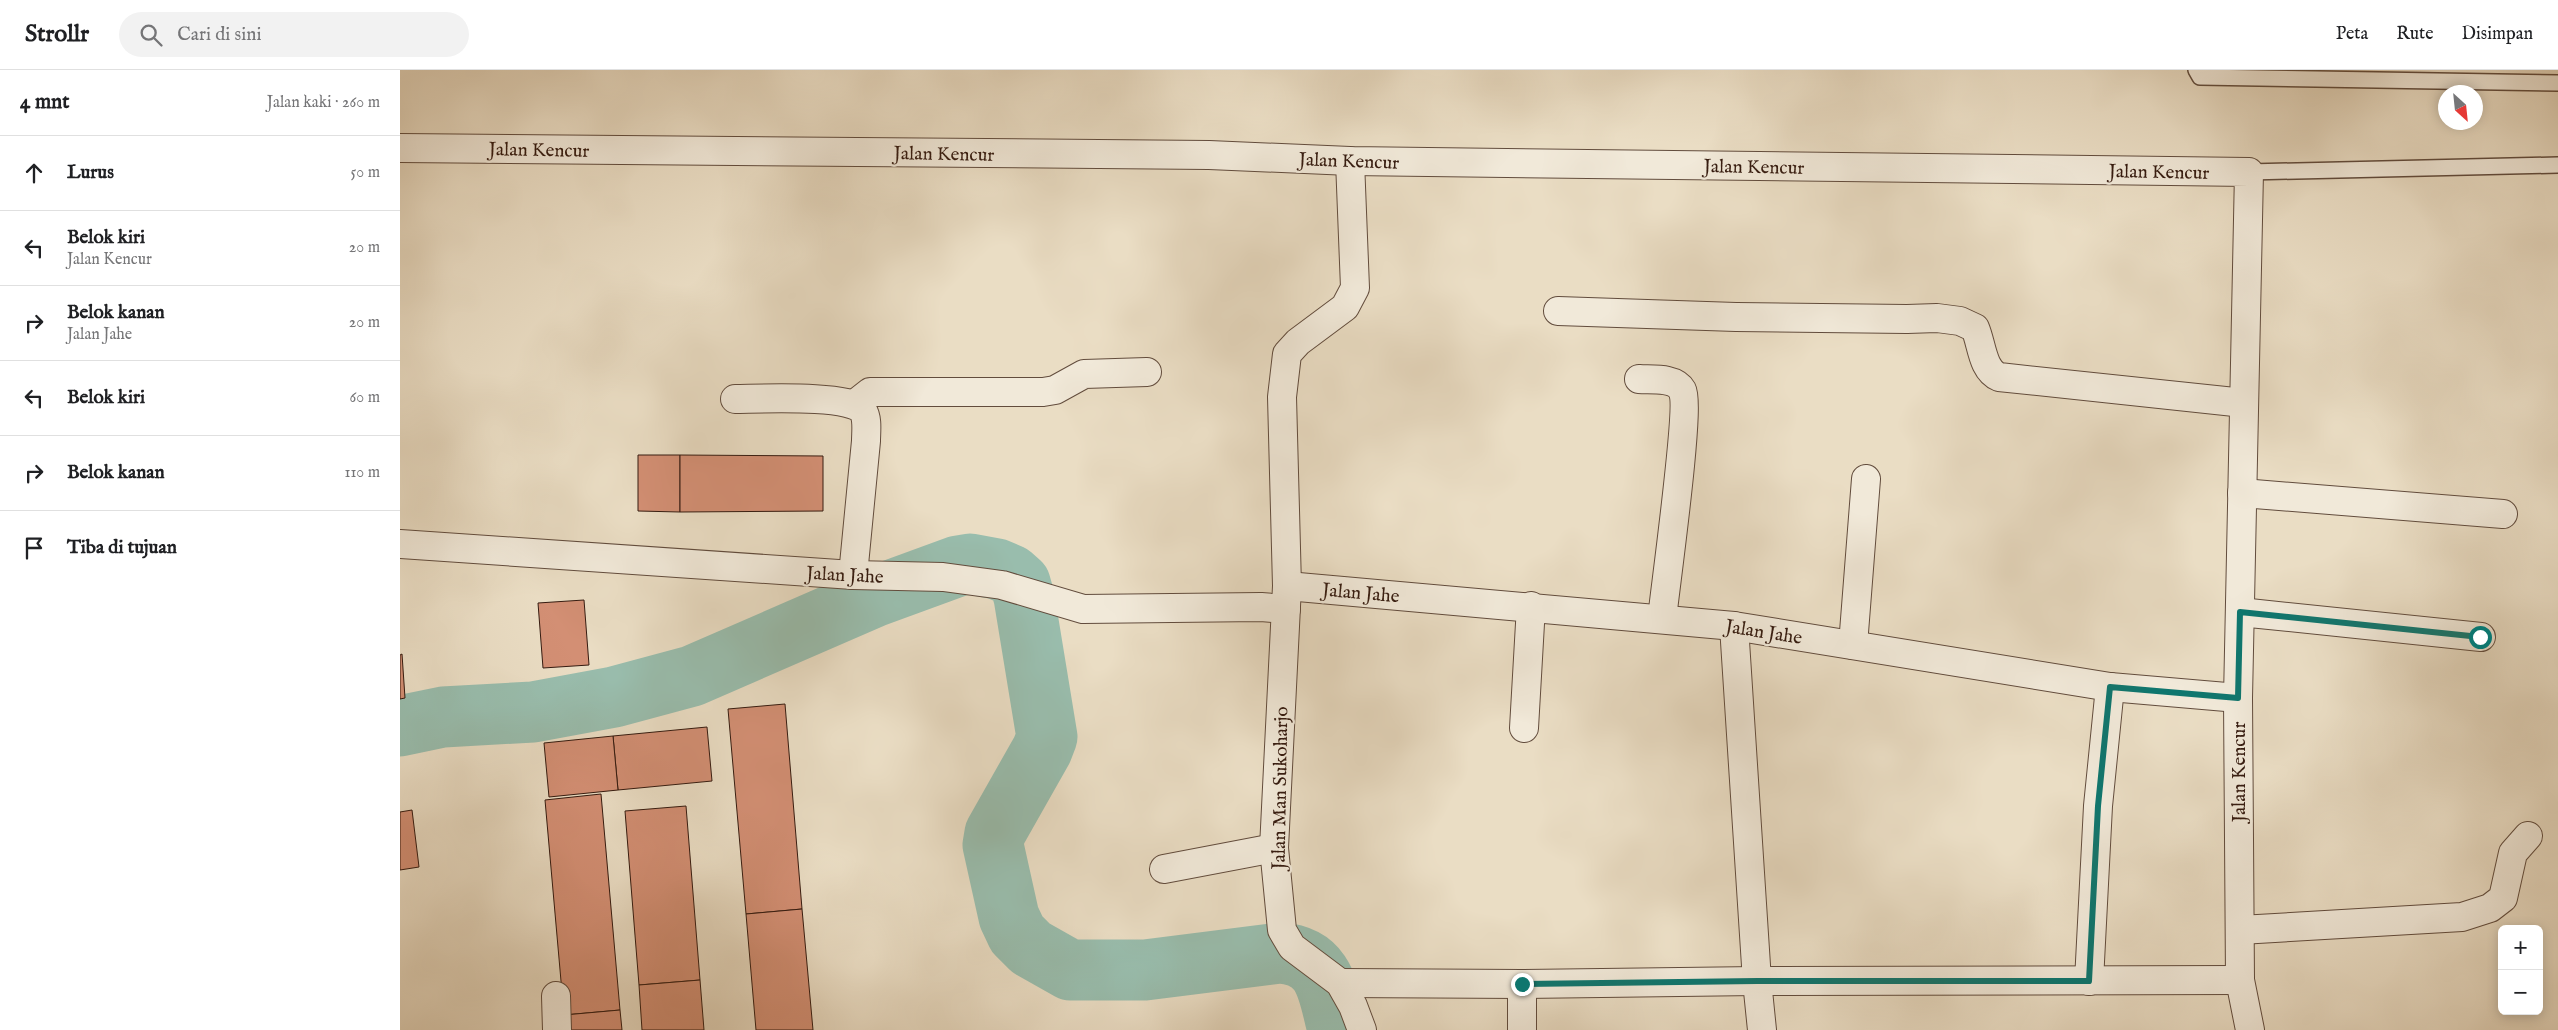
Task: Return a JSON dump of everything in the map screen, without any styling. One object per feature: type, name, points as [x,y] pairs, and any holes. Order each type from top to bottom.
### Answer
[{"type":"street","name":"Jalan Kencur","points":[[400,148],[1209,155],[1350,161],[2249,172],[2238,698],[2240,980],[2250,1030]]},
{"type":"street","name":"Jalan Man Sukoharjo","points":[[1350,161],[1355,288],[1345,307],[1298,342],[1287,354],[1284,371],[1282,398],[1286,610],[1274,848],[1281,919],[1287,940],[1292,947],[1340,983],[1353,1006],[1362,1030]]},
{"type":"street","points":[[1558,311],[1736,317],[1937,318],[1960,321],[1975,328],[1987,366],[1992,374],[1999,378],[2244,402]]},
{"type":"street","points":[[856,403],[870,392],[1042,392],[1055,390],[1084,374],[1147,372]]},
{"type":"street","points":[[1639,379],[1669,381],[1679,387],[1684,397],[1680,455],[1662,619]]},
{"type":"street","points":[[735,399],[834,399],[856,403],[863,411],[866,421],[866,441],[853,575]]},
{"type":"street","points":[[1853,645],[1866,479]]},
{"type":"street","points":[[2242,493],[2503,514]]},
{"type":"street","name":"Jalan Jahe","points":[[400,544],[853,575],[943,577],[1002,585],[1083,609],[1261,607],[1286,610],[1531,606],[1734,626],[2110,687],[2238,698]]},
{"type":"street","points":[[1524,728],[1531,606]]},
{"type":"street","points":[[2240,612],[2480,637]]},
{"type":"street","points":[[1734,626],[1757,981],[1762,1030]]},
{"type":"street","points":[[2089,981],[2098,806],[2110,687]]},
{"type":"street","points":[[2240,930],[2462,917],[2481,911],[2490,908],[2503,898],[2513,854],[2528,836]]},
{"type":"street","points":[[1164,869],[1274,848]]},
{"type":"street","points":[[1340,983],[1522,984],[1757,981],[2240,980]]},
{"type":"street","points":[[1522,984],[1522,1030]]},
{"type":"street","points":[[556,996],[557,1030]]},
{"type":"lane","points":[[2196,70],[2200,77],[2322,75],[2558,83]]},
{"type":"lane","points":[[2249,172],[2558,165]]},
{"type":"building","points":[[638,455],[680,455],[680,512],[638,511]]},
{"type":"building","points":[[680,455],[823,456],[823,511],[680,512]]},
{"type":"building","points":[[584,600],[589,665],[543,668],[538,603]]},
{"type":"building","points":[[402,654],[405,698],[400,699],[400,655]]},
{"type":"building","points":[[785,704],[802,909],[746,914],[728,709]]},
{"type":"building","points":[[707,727],[712,781],[618,790],[613,736]]},
{"type":"building","points":[[613,736],[618,790],[549,797],[544,743]]},
{"type":"building","points":[[601,794],[620,1010],[564,1015],[545,800]]},
{"type":"building","points":[[686,806],[700,980],[639,985],[625,811]]},
{"type":"building","points":[[412,810],[419,867],[400,870],[400,812]]},
{"type":"building","points":[[802,909],[813,1030],[756,1030],[746,914]]},
{"type":"building","points":[[700,980],[704,1030],[642,1030],[639,985]]},
{"type":"building","points":[[620,1010],[622,1030],[565,1030],[564,1015]]},
{"type":"waterway","points":[[400,726],[443,717],[533,712],[614,697],[692,676],[876,596],[958,566],[970,564],[997,569],[1011,575],[1020,583],[1024,597],[1047,737],[1042,750],[995,833],[993,845],[1009,917],[1017,934],[1031,948],[1070,970],[1145,970],[1280,953],[1296,956],[1307,961],[1323,979],[1328,990],[1338,1030]]},
{"type":"route","points":[[1522,984],[1757,981],[2089,981],[2098,806],[2110,687],[2238,698],[2240,612],[2480,637]]}]
